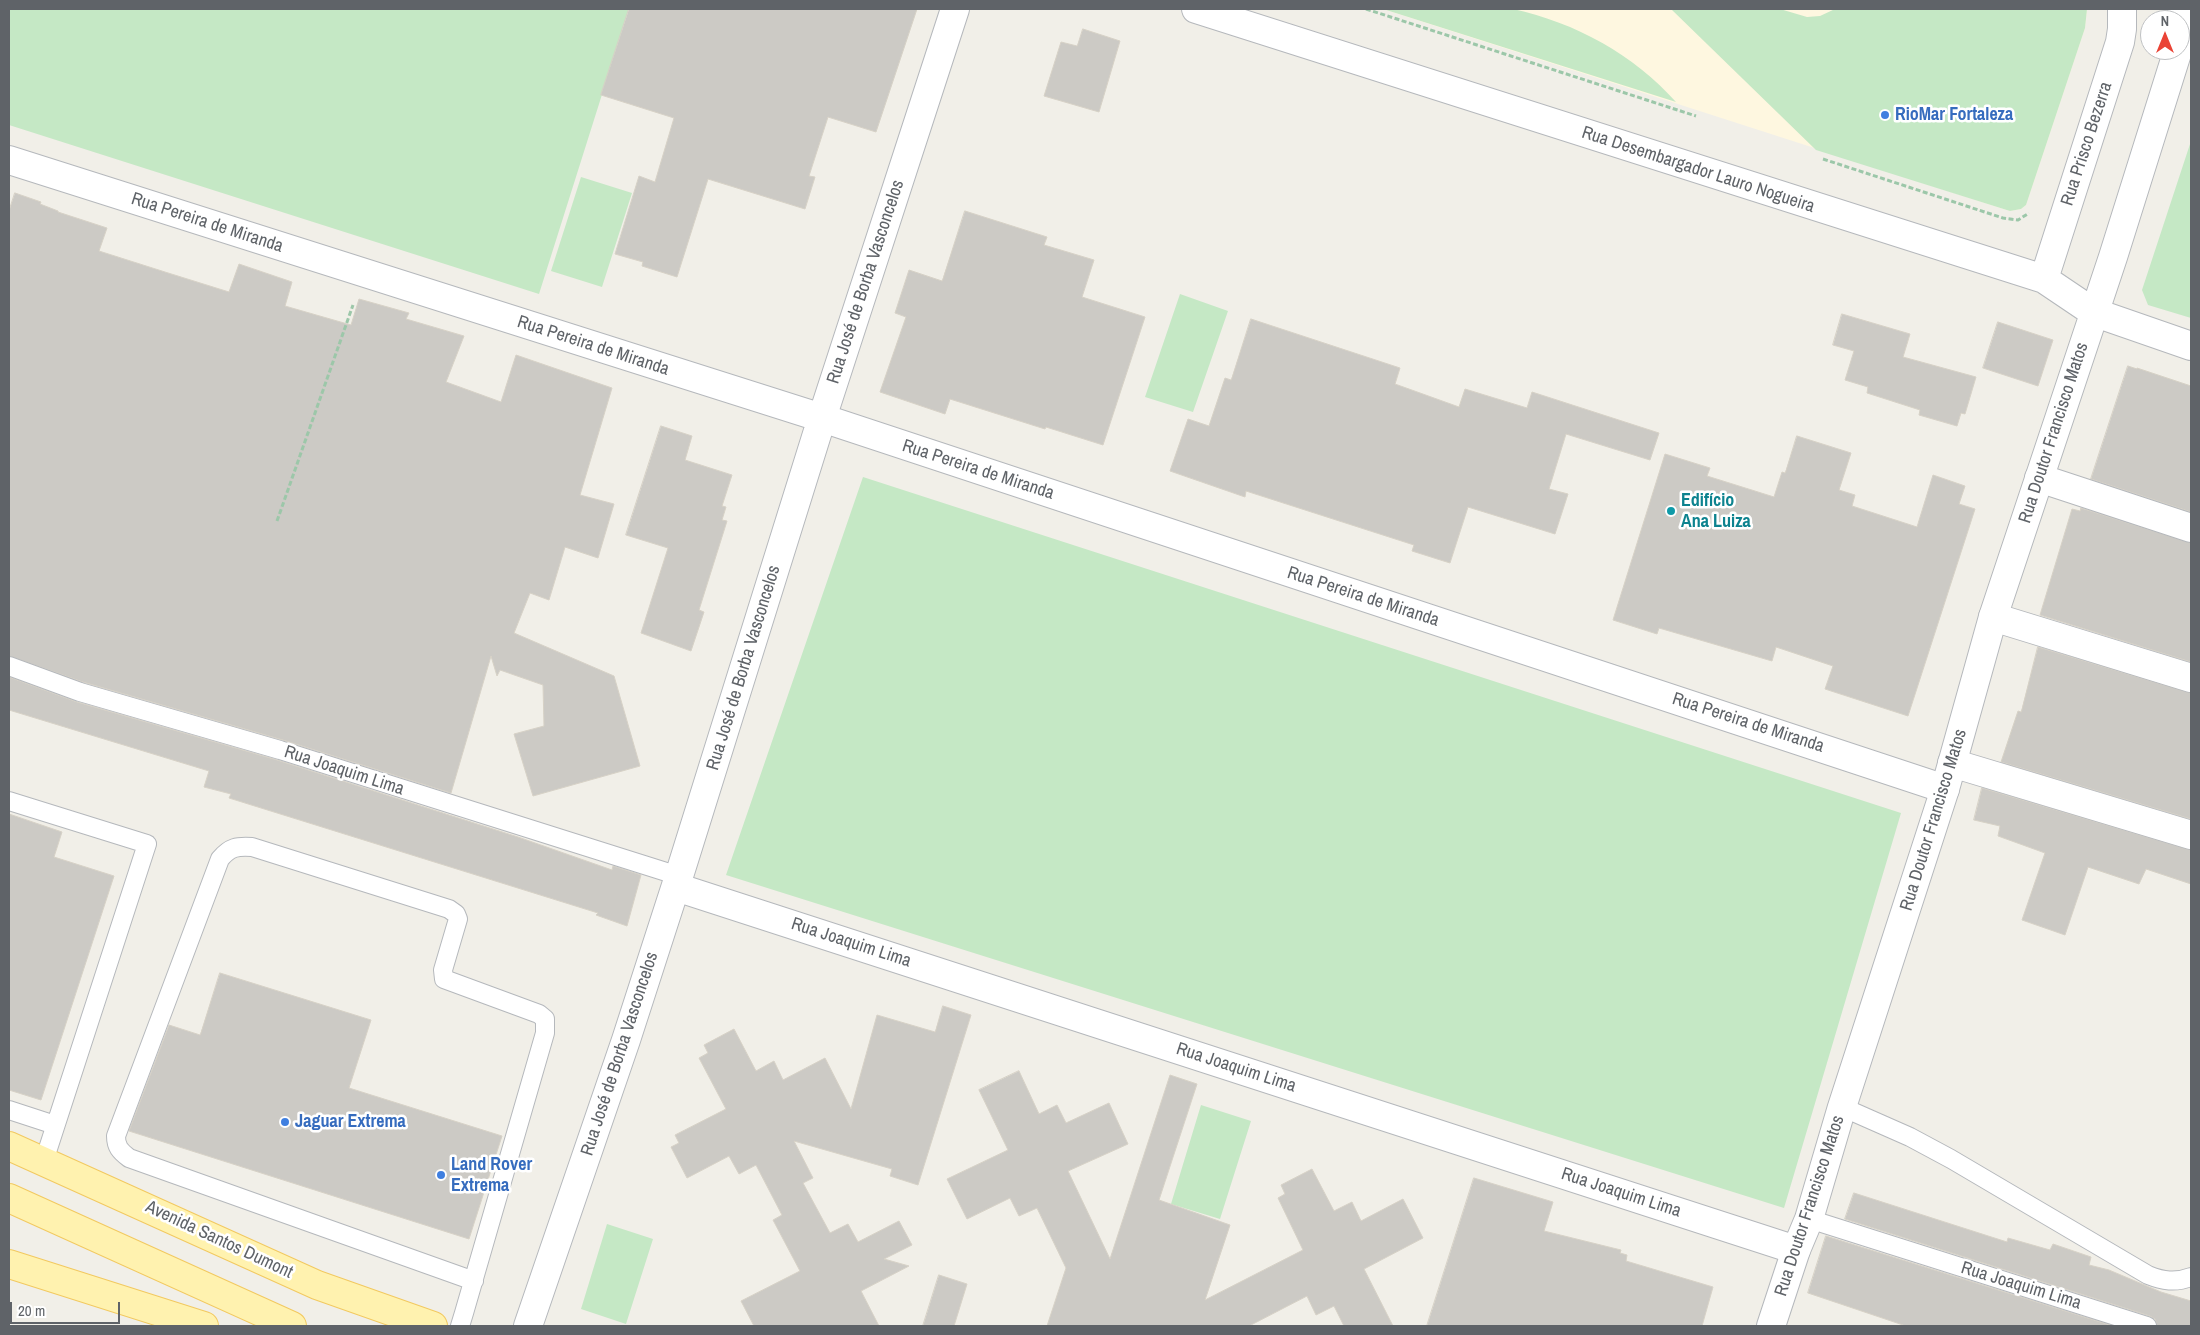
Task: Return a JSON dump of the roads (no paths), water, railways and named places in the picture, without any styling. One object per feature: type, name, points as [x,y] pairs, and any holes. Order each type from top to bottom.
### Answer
[{"type":"main road","name":"Avenida Santos Dumont","points":[[9,1146],[316,1285],[433,1326]]},
{"type":"main road","points":[[9,1198],[292,1326]]},
{"type":"main road","points":[[9,1264],[204,1326]]},
{"type":"street","name":"Rua José de Borba Vasconcelos","points":[[528,1326],[626,1040],[822,418],[955,9]]},
{"type":"street","name":"Rua Desembargador Lauro Nogueira","points":[[1196,9],[2044,279],[2093,312],[2191,346]]},
{"type":"street","name":"Rua Prisco Bezerra","points":[[2044,279],[2120,42],[2122,9]]},
{"type":"street","points":[[2093,312],[2175,60]]},
{"type":"street","name":"Rua Pereira de Miranda","points":[[9,160],[822,418],[1945,789]]},
{"type":"street","name":"Rua Doutor Francisco Matos","points":[[1771,1326],[1796,1250],[1810,1219],[1842,1107],[1945,789],[1993,616],[2093,312]]},
{"type":"street","points":[[2039,478],[2191,528]]},
{"type":"street","points":[[1993,616],[2191,678]]},
{"type":"street","points":[[1952,762],[2191,835]]},
{"type":"street","name":"Rua Joaquim Lima","points":[[677,882],[1796,1250]]},
{"type":"lane","name":"Rua Joaquim Lima","points":[[9,666],[80,692],[280,750],[677,882]]},
{"type":"lane","points":[[9,801],[147,844],[44,1161]]},
{"type":"lane","points":[[460,1326],[474,1280],[545,1033],[545,1019],[539,1014],[444,979],[442,970],[458,920],[456,914],[449,909],[252,847],[239,846],[228,849],[220,859],[116,1136],[116,1145],[120,1152],[129,1158],[474,1280]]},
{"type":"lane","points":[[1842,1107],[1910,1137],[1951,1159],[2148,1275],[2164,1281],[2181,1280],[2191,1277]]},
{"type":"lane","points":[[9,1110],[55,1126]]},
{"type":"lane","name":"Rua Joaquim Lima","points":[[1810,1219],[2147,1326]]},
{"type":"place","name":"RioMar Fortaleza","points":[[1885,115]]},
{"type":"place","name":"Edifício Ana Luiza","points":[[1671,511]]},
{"type":"place","name":"Jaguar Extrema","points":[[285,1122]]},
{"type":"place","name":"Land Rover Extrema","points":[[441,1175]]}]
